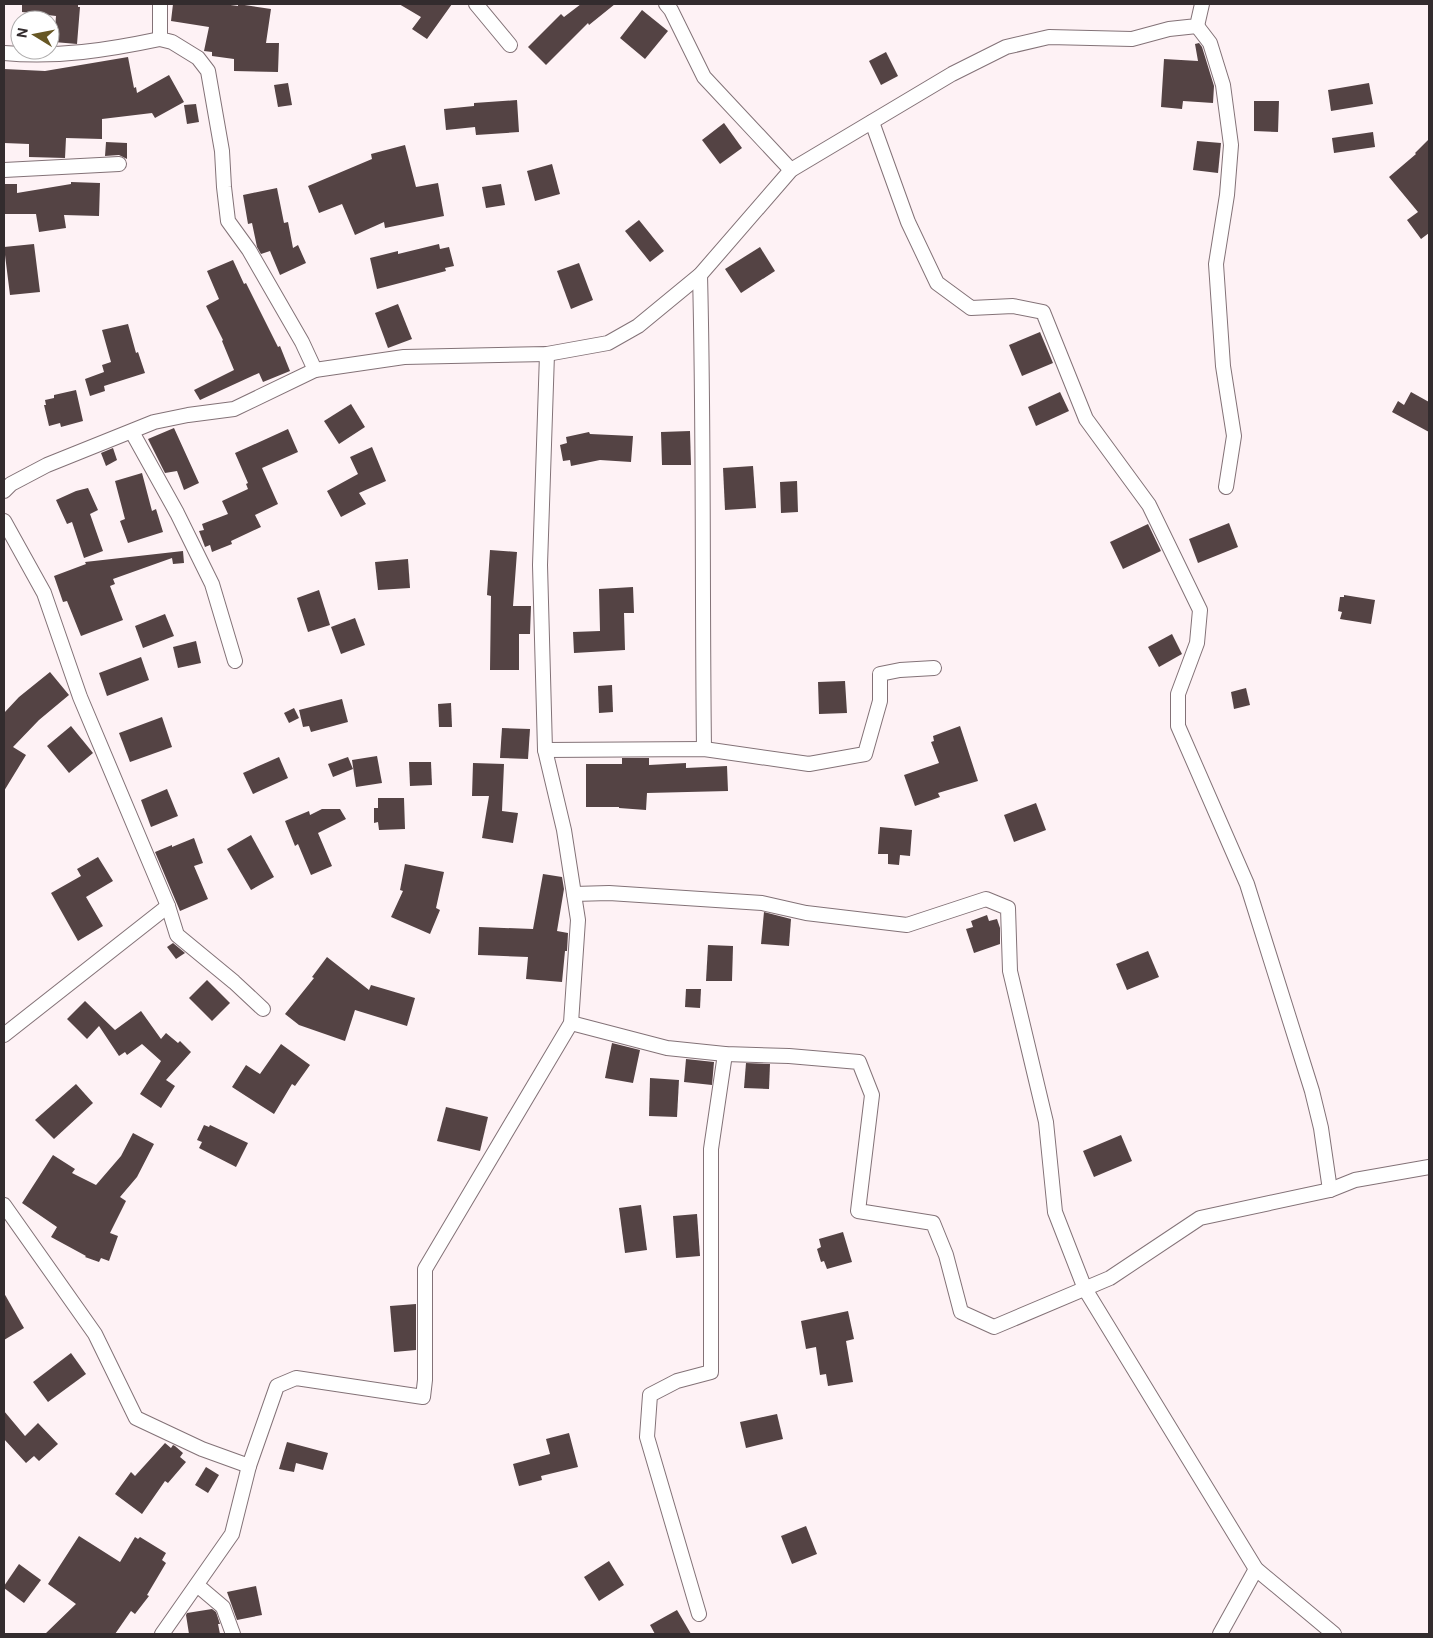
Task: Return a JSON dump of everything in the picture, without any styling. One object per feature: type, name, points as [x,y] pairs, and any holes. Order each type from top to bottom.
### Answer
[{"type":"street","points":[[160,4],[160,39]]},
{"type":"street","points":[[476,4],[510,45]]},
{"type":"street","points":[[666,4],[671,10],[704,77],[791,170]]},
{"type":"street","points":[[1197,26],[1202,4]]},
{"type":"street","points":[[4,491],[11,484],[47,465],[154,422],[234,409],[315,370],[404,357],[547,354],[608,343],[638,326],[700,274],[791,170],[952,74],[1006,47],[1049,37],[1132,39],[1169,29],[1197,26]]},
{"type":"street","points":[[1197,26],[1210,43],[1223,85],[1231,145],[1227,195],[1216,264],[1223,366],[1234,436],[1226,487]]},
{"type":"street","points":[[4,53],[35,55],[108,50],[160,39],[172,42],[198,58],[208,71],[222,151],[228,221],[249,250],[302,342],[315,370]]},
{"type":"street","points":[[872,122],[908,222],[937,283],[971,308],[1013,306],[1043,312],[1086,419],[1149,505],[1200,610],[1197,643],[1178,694],[1178,726],[1247,884],[1312,1091],[1321,1128],[1330,1190]]},
{"type":"street","points":[[4,170],[119,164]]},
{"type":"street","points":[[700,274],[703,389],[702,605],[704,748]]},
{"type":"street","points":[[162,1634],[232,1534],[249,1466],[277,1386],[296,1378],[423,1397],[426,1380],[425,1269],[571,1023],[578,920],[564,830],[544,750],[540,566],[547,354]]},
{"type":"street","points":[[132,432],[177,514],[212,584],[235,661]]},
{"type":"street","points":[[4,521],[44,594],[80,697],[168,906],[177,935],[234,982],[263,1009]]},
{"type":"street","points":[[544,750],[704,748],[809,764],[865,754],[880,701],[880,674],[900,670],[934,668]]},
{"type":"street","points":[[574,894],[609,893],[762,903],[806,913],[907,925],[986,899],[1008,908],[1010,972],[1046,1122],[1055,1212],[1085,1289],[1256,1569],[1334,1634]]},
{"type":"street","points":[[4,1035],[168,906]]},
{"type":"street","points":[[571,1023],[667,1048],[724,1054],[789,1056],[859,1062],[872,1095],[858,1211],[933,1223],[946,1255],[961,1312],[994,1327],[1110,1278],[1200,1218],[1330,1190],[1356,1180],[1429,1167]]},
{"type":"street","points":[[699,1614],[647,1437],[650,1394],[676,1381],[711,1372],[711,1149],[724,1054]]},
{"type":"street","points":[[4,1205],[95,1334],[136,1418],[202,1449],[249,1466]]},
{"type":"street","points":[[1220,1634],[1256,1569]]},
{"type":"street","points":[[197,1586],[223,1606],[232,1634]]},
{"type":"building","points":[[22,4],[78,4],[78,7],[80,7],[77,44],[60,43],[60,10],[22,10]]},
{"type":"building","points":[[173,4],[223,4],[238,6],[238,4],[271,9],[266,43],[279,43],[278,72],[234,71],[234,59],[212,56],[212,52],[204,51],[209,27],[171,21]]},
{"type":"building","points":[[399,4],[452,4],[427,39],[412,29],[421,17]]},
{"type":"building","points":[[581,4],[615,4],[589,25],[588,23],[546,65],[528,47],[561,14],[564,17]]},
{"type":"building","points":[[642,10],[668,31],[645,59],[620,38]]},
{"type":"building","points":[[1199,43],[1202,47],[1214,86],[1213,103],[1183,101],[1182,109],[1161,107],[1164,59],[1198,61],[1195,44]]},
{"type":"building","points":[[886,52],[898,76],[881,85],[869,61]]},
{"type":"building","points":[[128,57],[134,88],[136,87],[137,93],[169,75],[184,102],[155,118],[152,113],[102,119],[102,139],[66,138],[65,158],[29,157],[29,144],[4,143],[4,69],[45,71]]},
{"type":"building","points":[[288,83],[292,105],[278,107],[274,85]]},
{"type":"building","points":[[1369,83],[1373,104],[1331,111],[1328,90]]},
{"type":"building","points":[[517,100],[519,132],[476,135],[475,127],[446,130],[444,109],[474,106],[474,103]]},
{"type":"building","points":[[1254,101],[1279,101],[1278,132],[1254,131]]},
{"type":"building","points":[[196,104],[199,122],[187,124],[184,105]]},
{"type":"building","points":[[724,123],[742,148],[720,164],[702,140]]},
{"type":"building","points":[[1373,132],[1375,147],[1334,153],[1332,138]]},
{"type":"building","points":[[1429,139],[1429,233],[1421,239],[1407,220],[1418,212],[1389,177],[1416,154]]},
{"type":"building","points":[[1197,141],[1221,143],[1218,173],[1193,170]]},
{"type":"building","points":[[106,142],[127,143],[127,159],[119,155],[105,156]]},
{"type":"building","points":[[405,145],[416,187],[438,183],[444,216],[385,228],[384,222],[355,235],[342,204],[319,213],[308,186],[372,159],[371,154]]},
{"type":"building","points":[[552,164],[560,194],[535,201],[527,171]]},
{"type":"building","points":[[71,182],[100,183],[99,216],[64,215],[66,228],[39,232],[36,214],[4,214],[4,184],[17,184],[17,193],[71,184]]},
{"type":"building","points":[[501,184],[505,205],[486,208],[482,187]]},
{"type":"building","points":[[277,188],[284,223],[288,222],[293,248],[298,245],[306,263],[280,275],[270,251],[261,254],[257,247],[252,223],[248,224],[243,195]]},
{"type":"building","points":[[639,220],[664,251],[650,262],[625,231]]},
{"type":"building","points":[[34,244],[40,292],[10,295],[4,247]]},
{"type":"building","points":[[439,244],[440,249],[449,247],[454,266],[445,268],[446,271],[377,289],[370,258],[398,251],[398,254]]},
{"type":"building","points":[[760,247],[775,271],[741,293],[725,269]]},
{"type":"building","points":[[233,260],[278,347],[280,346],[290,371],[263,382],[259,373],[200,400],[194,390],[234,370],[223,340],[206,306],[219,299],[207,271]]},
{"type":"building","points":[[579,263],[593,300],[571,309],[557,271]]},
{"type":"building","points":[[398,304],[412,339],[388,348],[375,313]]},
{"type":"building","points":[[128,324],[136,353],[138,352],[145,373],[104,386],[105,391],[90,396],[85,379],[104,372],[102,365],[111,362],[102,330]]},
{"type":"building","points":[[1040,332],[1053,363],[1022,376],[1009,345]]},
{"type":"building","points":[[76,390],[83,421],[61,427],[60,423],[49,426],[44,405],[46,405],[45,400],[54,398],[54,395]]},
{"type":"building","points":[[1060,392],[1069,411],[1036,426],[1028,407]]},
{"type":"building","points":[[1411,392],[1429,402],[1429,432],[1392,412],[1398,401],[1404,405]]},
{"type":"building","points":[[351,404],[365,427],[339,444],[324,421]]},
{"type":"building","points":[[174,428],[199,483],[184,490],[177,471],[165,473],[148,439]]},
{"type":"building","points":[[288,429],[298,452],[262,468],[278,504],[255,515],[261,527],[231,541],[232,544],[212,552],[210,545],[205,547],[199,531],[204,530],[202,524],[228,514],[222,501],[248,489],[246,484],[248,483],[235,453]]},
{"type":"building","points":[[690,431],[691,465],[662,465],[661,432]]},
{"type":"building","points":[[589,432],[590,434],[633,436],[631,462],[600,460],[571,466],[570,460],[563,461],[560,445],[567,443],[566,437]]},
{"type":"building","points":[[372,447],[386,481],[359,493],[366,504],[341,517],[327,491],[358,474],[350,457]]},
{"type":"building","points":[[113,448],[117,460],[106,466],[101,453]]},
{"type":"building","points":[[753,466],[756,508],[725,510],[723,468]]},
{"type":"building","points":[[142,473],[152,511],[156,509],[163,532],[128,543],[120,521],[125,519],[115,481]]},
{"type":"building","points":[[797,481],[798,512],[781,513],[780,482]]},
{"type":"building","points":[[88,488],[98,510],[90,514],[103,551],[84,558],[72,522],[67,524],[56,500]]},
{"type":"building","points":[[1229,523],[1238,547],[1198,563],[1189,539]]},
{"type":"building","points":[[1148,524],[1161,551],[1123,569],[1110,542]]},
{"type":"building","points":[[490,550],[517,552],[513,606],[531,606],[530,634],[519,634],[519,670],[490,670],[491,596],[487,595]]},
{"type":"building","points":[[183,551],[184,563],[173,564],[172,558],[113,579],[115,584],[110,586],[123,620],[81,636],[67,601],[63,602],[54,576],[86,564],[85,562]]},
{"type":"building","points":[[408,559],[410,588],[378,590],[375,562]]},
{"type":"building","points":[[633,587],[634,613],[624,613],[625,650],[574,653],[573,632],[600,631],[599,589]]},
{"type":"building","points":[[319,590],[330,625],[308,632],[297,598]]},
{"type":"building","points":[[1344,595],[1375,600],[1371,624],[1340,619],[1342,612],[1338,611],[1340,597],[1344,597]]},
{"type":"building","points":[[165,614],[174,636],[143,648],[135,626]]},
{"type":"building","points":[[355,618],[365,645],[341,654],[331,627]]},
{"type":"building","points":[[1172,634],[1182,654],[1159,667],[1148,647]]},
{"type":"building","points":[[196,641],[201,663],[178,668],[173,647]]},
{"type":"building","points":[[141,657],[149,680],[107,696],[99,673]]},
{"type":"building","points":[[50,672],[69,695],[39,720],[13,747],[26,755],[4,791],[4,713],[19,697]]},
{"type":"building","points":[[845,681],[847,713],[819,714],[818,682]]},
{"type":"building","points":[[612,685],[613,712],[599,713],[598,686]]},
{"type":"building","points":[[1246,688],[1250,705],[1234,709],[1231,692]]},
{"type":"building","points":[[342,699],[348,722],[311,732],[309,726],[303,727],[299,710]]},
{"type":"building","points":[[451,703],[452,727],[439,727],[438,704]]},
{"type":"building","points":[[294,708],[299,718],[289,723],[284,713]]},
{"type":"building","points":[[162,717],[172,747],[130,762],[119,733]]},
{"type":"building","points":[[71,726],[93,753],[69,773],[47,746]]},
{"type":"building","points":[[960,726],[978,781],[938,793],[940,797],[915,806],[904,775],[939,763],[931,742],[934,741],[933,736]]},
{"type":"building","points":[[502,728],[530,729],[528,759],[500,758]]},
{"type":"building","points":[[377,756],[382,783],[356,787],[352,760]]},
{"type":"building","points":[[279,757],[288,778],[253,794],[243,773]]},
{"type":"building","points":[[348,757],[353,769],[333,777],[328,764]]},
{"type":"building","points":[[622,758],[649,758],[649,765],[686,763],[686,768],[727,766],[728,791],[647,793],[646,810],[619,807],[586,807],[586,764],[622,764]]},
{"type":"building","points":[[409,762],[431,762],[432,785],[410,786]]},
{"type":"building","points":[[473,763],[504,764],[502,811],[518,813],[513,843],[482,838],[489,796],[472,796]]},
{"type":"building","points":[[167,789],[178,816],[151,827],[141,800]]},
{"type":"building","points":[[378,798],[404,798],[405,829],[379,830],[378,822],[374,823],[374,808],[378,808]]},
{"type":"building","points":[[1036,803],[1046,830],[1014,842],[1004,815]]},
{"type":"building","points":[[322,809],[340,809],[346,819],[318,833],[332,866],[311,875],[298,844],[295,846],[285,821],[309,811],[310,815]]},
{"type":"building","points":[[880,827],[912,830],[910,856],[900,855],[899,865],[888,864],[888,854],[878,854]]},
{"type":"building","points":[[251,835],[274,877],[251,890],[227,849]]},
{"type":"building","points":[[194,838],[203,863],[194,866],[208,899],[180,911],[155,852]]},
{"type":"building","points":[[98,857],[113,881],[86,897],[103,926],[78,941],[51,893],[81,876],[77,869]]},
{"type":"building","points":[[405,864],[444,872],[436,908],[440,910],[430,934],[391,917],[403,891],[400,890]]},
{"type":"building","points":[[543,874],[562,877],[564,889],[557,931],[568,933],[562,982],[526,979],[528,957],[478,955],[479,927],[533,929]]},
{"type":"building","points":[[764,912],[791,919],[789,946],[761,944]]},
{"type":"building","points":[[987,915],[989,921],[997,919],[1000,928],[1000,944],[974,953],[966,929],[973,927],[971,921]]},
{"type":"building","points":[[173,943],[185,953],[176,959],[167,947]]},
{"type":"building","points":[[708,945],[733,946],[732,981],[706,981]]},
{"type":"building","points":[[1148,951],[1159,977],[1127,990],[1116,964]]},
{"type":"building","points":[[327,957],[369,990],[371,985],[415,998],[407,1026],[355,1010],[345,1041],[299,1025],[285,1014],[314,978],[312,977]]},
{"type":"building","points":[[207,980],[230,1003],[212,1021],[189,998]]},
{"type":"building","points":[[686,989],[701,989],[700,1008],[685,1007]]},
{"type":"building","points":[[85,1001],[115,1030],[141,1011],[161,1039],[166,1033],[178,1043],[180,1041],[191,1052],[166,1080],[175,1086],[161,1108],[140,1094],[161,1061],[142,1044],[127,1055],[125,1052],[119,1056],[99,1026],[87,1039],[67,1019]]},
{"type":"building","points":[[612,1043],[640,1050],[633,1083],[605,1078]]},
{"type":"building","points":[[281,1044],[310,1065],[295,1086],[292,1084],[274,1114],[232,1087],[246,1065],[260,1074]]},
{"type":"building","points":[[686,1059],[714,1062],[712,1085],[684,1082]]},
{"type":"building","points":[[746,1063],[770,1064],[769,1089],[744,1088]]},
{"type":"building","points":[[650,1078],[679,1080],[677,1117],[649,1116]]},
{"type":"building","points":[[76,1084],[93,1103],[54,1139],[35,1120]]},
{"type":"building","points":[[446,1107],[488,1117],[480,1151],[437,1141]]},
{"type":"building","points":[[204,1125],[209,1127],[210,1125],[248,1143],[236,1167],[199,1148],[202,1142],[197,1140]]},
{"type":"building","points":[[133,1133],[154,1144],[137,1177],[120,1197],[126,1201],[110,1233],[118,1236],[109,1261],[101,1258],[99,1262],[85,1257],[51,1237],[57,1227],[22,1203],[53,1155],[75,1169],[72,1173],[96,1185],[121,1156]]},
{"type":"building","points":[[1121,1135],[1132,1161],[1094,1177],[1083,1151]]},
{"type":"building","points":[[641,1205],[647,1250],[625,1253],[619,1208]]},
{"type":"building","points":[[697,1214],[700,1256],[676,1258],[673,1216]]},
{"type":"building","points":[[843,1232],[852,1262],[827,1269],[824,1261],[821,1262],[817,1249],[821,1247],[819,1239]]},
{"type":"building","points":[[4,1293],[24,1328],[4,1340]]},
{"type":"building","points":[[416,1304],[416,1350],[394,1352],[390,1306]]},
{"type":"building","points":[[848,1311],[854,1339],[846,1341],[853,1382],[828,1386],[826,1374],[820,1375],[816,1347],[806,1349],[801,1321]]},
{"type":"building","points":[[71,1353],[86,1374],[48,1402],[33,1382]]},
{"type":"building","points":[[4,1411],[25,1436],[38,1423],[58,1444],[39,1461],[34,1456],[26,1463],[4,1439]]},
{"type":"building","points":[[777,1414],[783,1439],[746,1448],[740,1422]]},
{"type":"building","points":[[569,1433],[578,1467],[541,1476],[542,1480],[519,1486],[513,1464],[550,1454],[546,1439]]},
{"type":"building","points":[[287,1442],[328,1453],[323,1470],[296,1463],[294,1472],[279,1469]]},
{"type":"building","points":[[165,1443],[171,1448],[173,1445],[175,1446],[183,1453],[180,1457],[186,1462],[168,1483],[165,1481],[142,1514],[115,1494],[131,1472],[135,1476]]},
{"type":"building","points":[[206,1467],[219,1475],[208,1493],[195,1485]]},
{"type":"building","points":[[806,1526],[817,1554],[792,1564],[781,1536]]},
{"type":"building","points":[[79,1536],[120,1562],[135,1537],[138,1539],[140,1537],[166,1553],[162,1560],[166,1563],[147,1595],[149,1596],[135,1614],[131,1611],[115,1634],[45,1634],[76,1604],[48,1584]]},
{"type":"building","points":[[609,1561],[624,1585],[599,1601],[584,1577]]},
{"type":"building","points":[[19,1564],[41,1580],[24,1603],[4,1588]]},
{"type":"building","points":[[256,1586],[262,1615],[237,1620],[227,1592]]},
{"type":"building","points":[[212,1609],[216,1612],[220,1624],[218,1624],[220,1634],[189,1634],[187,1613]]},
{"type":"building","points":[[677,1610],[691,1634],[655,1634],[650,1625]]}]
